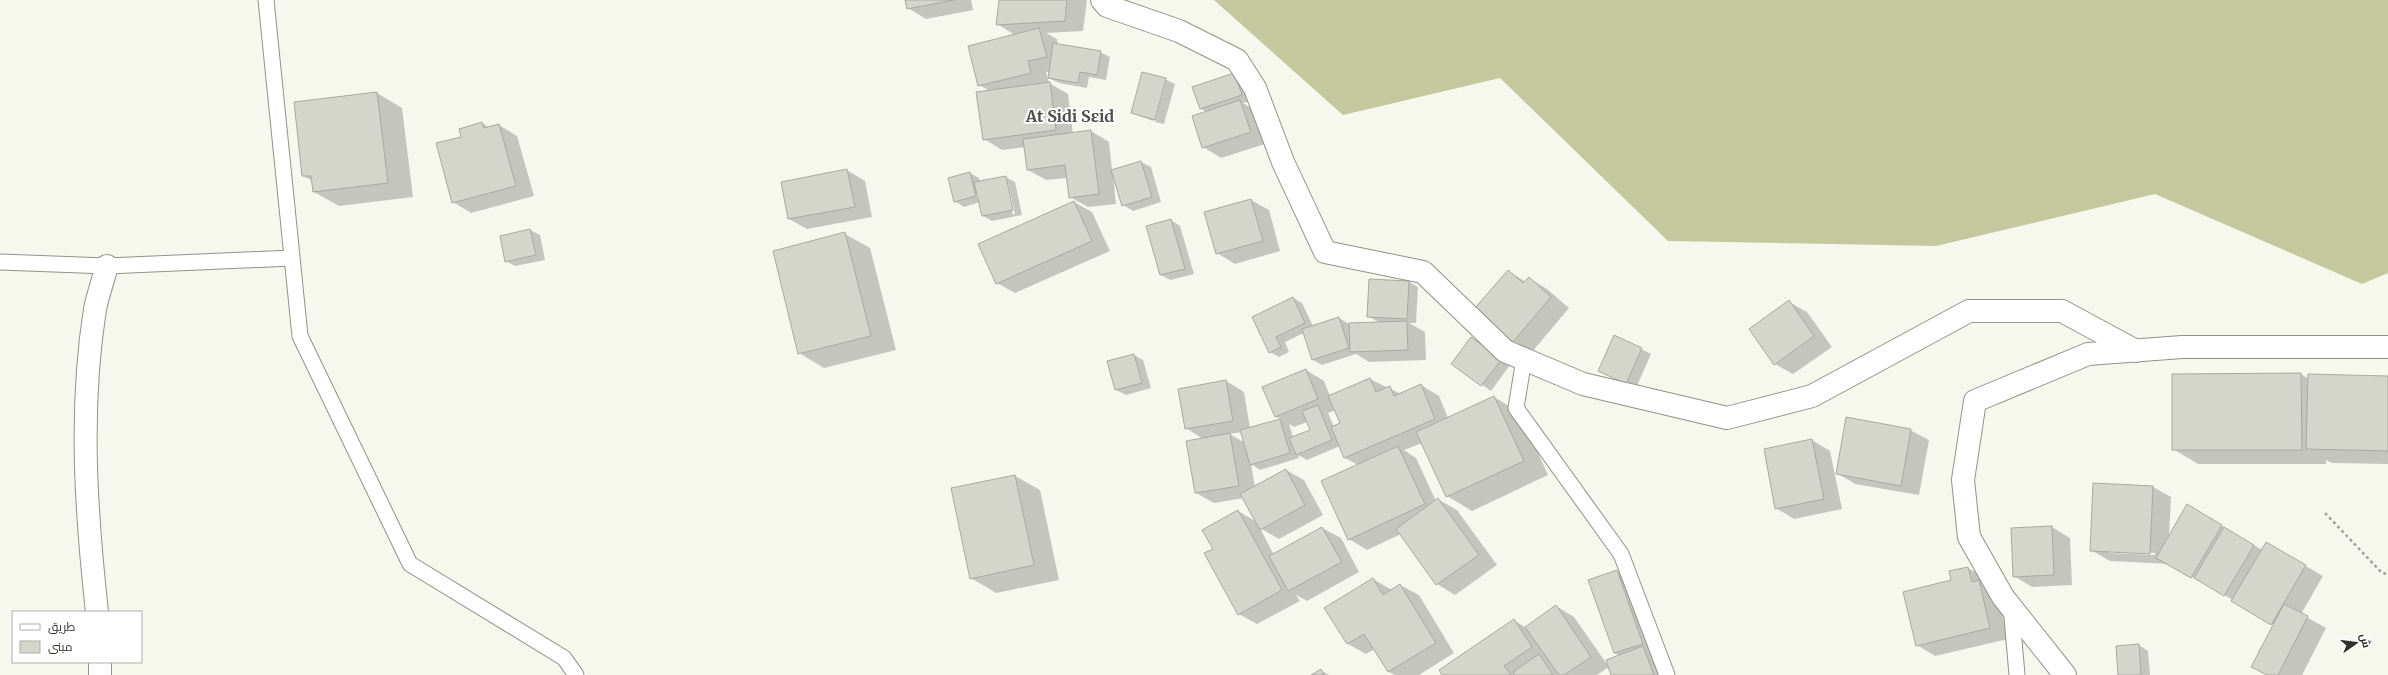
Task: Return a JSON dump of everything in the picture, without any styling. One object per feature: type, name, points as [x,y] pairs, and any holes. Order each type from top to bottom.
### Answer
[{"type":"street","points":[[1102,0],[1107,6],[1179,31],[1237,60],[1255,88],[1283,162],[1324,252],[1423,272],[1505,351],[1583,384],[1727,418],[1812,396],[1969,311],[2062,311],[2136,350]]},
{"type":"street","points":[[97,611],[88,523],[86,395],[95,308],[107,266]]},
{"type":"street","points":[[2065,675],[2011,606],[1969,537],[1963,480],[1975,401],[2088,354],[2182,347],[2388,347]]},
{"type":"street","points":[[100,663],[100,675]]},
{"type":"lane","points":[[266,0],[300,336],[410,564],[564,658],[576,675]]},
{"type":"lane","points":[[0,262],[107,266],[292,258]]},
{"type":"lane","points":[[1524,359],[1516,408],[1620,554],[1667,675]]},
{"type":"lane","points":[[2011,606],[2017,675]]},
{"type":"path","points":[[2325,513],[2382,573],[2388,574]]},
{"type":"green space","points":[[1214,0],[2388,0],[2388,273],[2362,284],[2155,194],[1936,246],[1668,241],[1500,78],[1343,115]]},
{"type":"building","points":[[905,0],[954,0],[907,9]]},
{"type":"building","points":[[999,0],[1067,0],[1065,21],[996,25]]},
{"type":"building","points":[[1039,28],[1047,57],[1028,61],[1031,73],[978,86],[968,46]]},
{"type":"building","points":[[1053,43],[1101,51],[1097,75],[1080,72],[1078,83],[1048,78]]},
{"type":"building","points":[[1142,72],[1166,78],[1155,120],[1131,113]]},
{"type":"building","points":[[1234,73],[1242,95],[1200,109],[1192,87]]},
{"type":"building","points":[[1050,82],[1056,130],[983,140],[976,92]]},
{"type":"building","points":[[377,92],[388,183],[313,192],[311,176],[302,176],[294,102]]},
{"type":"building","points":[[1240,100],[1251,132],[1202,148],[1192,116]]},
{"type":"building","points":[[482,122],[484,128],[499,124],[516,186],[452,203],[436,143],[461,137],[459,129]]},
{"type":"building","points":[[1091,130],[1099,194],[1069,198],[1065,165],[1027,170],[1023,139]]},
{"type":"building","points":[[1141,161],[1152,197],[1122,206],[1111,170]]},
{"type":"building","points":[[847,169],[855,207],[788,219],[781,182]]},
{"type":"building","points":[[970,172],[976,196],[954,202],[948,178]]},
{"type":"building","points":[[1006,176],[1013,210],[982,216],[974,182]]},
{"type":"building","points":[[1251,199],[1263,241],[1216,254],[1204,212]]},
{"type":"building","points":[[1074,201],[1092,241],[996,284],[978,244]]},
{"type":"building","points":[[1171,219],[1185,269],[1160,275],[1146,226]]},
{"type":"building","points":[[530,229],[536,255],[505,262],[500,236]]},
{"type":"building","points":[[845,232],[871,336],[798,354],[773,251]]},
{"type":"building","points":[[1508,270],[1523,283],[1529,277],[1551,297],[1513,342],[1475,308]]},
{"type":"building","points":[[1369,279],[1409,281],[1407,319],[1367,317]]},
{"type":"building","points":[[1293,297],[1305,323],[1276,337],[1281,347],[1269,353],[1252,317]]},
{"type":"building","points":[[1789,300],[1814,336],[1774,365],[1749,329]]},
{"type":"building","points":[[1339,317],[1349,348],[1312,360],[1302,329]]},
{"type":"building","points":[[1407,321],[1408,350],[1350,352],[1349,323]]},
{"type":"building","points":[[1614,335],[1642,348],[1626,384],[1598,371]]},
{"type":"building","points":[[1471,337],[1502,359],[1481,386],[1451,364]]},
{"type":"building","points":[[1134,354],[1142,383],[1115,390],[1107,361]]},
{"type":"building","points":[[1306,369],[1318,399],[1275,417],[1262,387]]},
{"type":"building","points":[[2301,373],[2302,450],[2172,450],[2172,374]]},
{"type":"building","points":[[2308,374],[2388,376],[2388,451],[2306,449]]},
{"type":"building","points":[[1370,378],[1376,392],[1390,386],[1394,396],[1421,384],[1435,419],[1344,458],[1331,427],[1340,423],[1328,396]]},
{"type":"building","points":[[1226,380],[1233,421],[1185,429],[1178,389]]},
{"type":"building","points":[[1494,396],[1524,461],[1446,497],[1416,432]]},
{"type":"building","points":[[1318,405],[1332,440],[1296,455],[1289,438],[1310,430],[1302,411]]},
{"type":"building","points":[[1846,417],[1911,429],[1901,486],[1836,474]]},
{"type":"building","points":[[1280,419],[1290,453],[1250,465],[1240,430]]},
{"type":"building","points":[[1230,433],[1239,486],[1195,493],[1186,441]]},
{"type":"building","points":[[1812,439],[1824,499],[1775,509],[1764,449]]},
{"type":"building","points":[[1398,446],[1425,504],[1348,540],[1321,481]]},
{"type":"building","points":[[1286,469],[1305,505],[1260,530],[1240,494]]},
{"type":"building","points":[[1015,475],[1034,565],[970,579],[951,488]]},
{"type":"building","points":[[2093,483],[2153,486],[2150,554],[2090,551]]},
{"type":"building","points":[[1438,498],[1479,555],[1436,585],[1396,529]]},
{"type":"building","points":[[2187,504],[2222,525],[2191,578],[2156,558]]},
{"type":"building","points":[[1238,510],[1282,590],[1238,615],[1204,553],[1213,549],[1202,530]]},
{"type":"building","points":[[2052,526],[2054,575],[2013,577],[2011,528]]},
{"type":"building","points":[[1322,527],[1342,562],[1288,591],[1269,556]]},
{"type":"building","points":[[2224,527],[2254,545],[2224,596],[2194,578]]},
{"type":"building","points":[[2266,542],[2306,565],[2271,625],[2231,601]]},
{"type":"building","points":[[1968,567],[1972,582],[1979,580],[1990,628],[1916,646],[1903,592],[1951,580],[1949,571]]},
{"type":"building","points":[[1617,570],[1643,644],[1614,653],[1588,580]]},
{"type":"building","points":[[1373,578],[1383,595],[1400,584],[1436,643],[1388,672],[1364,634],[1347,644],[1324,608]]},
{"type":"building","points":[[2284,604],[2308,616],[2278,675],[2267,675],[2251,667]]},
{"type":"building","points":[[1556,605],[1591,657],[1564,675],[1559,675],[1525,627]]},
{"type":"building","points":[[1514,619],[1532,647],[1504,666],[1511,675],[1442,675],[1439,670]]},
{"type":"building","points":[[2139,644],[2141,675],[2118,675],[2116,646]]},
{"type":"building","points":[[1643,646],[1654,675],[1611,675],[1606,660]]},
{"type":"building","points":[[1539,654],[1553,675],[1515,675],[1513,672]]},
{"type":"building","points":[[1321,669],[1324,675],[1311,675]]},
{"type":"district","name":"At Sidi Sɛid","points":[[1070,116]]}]
